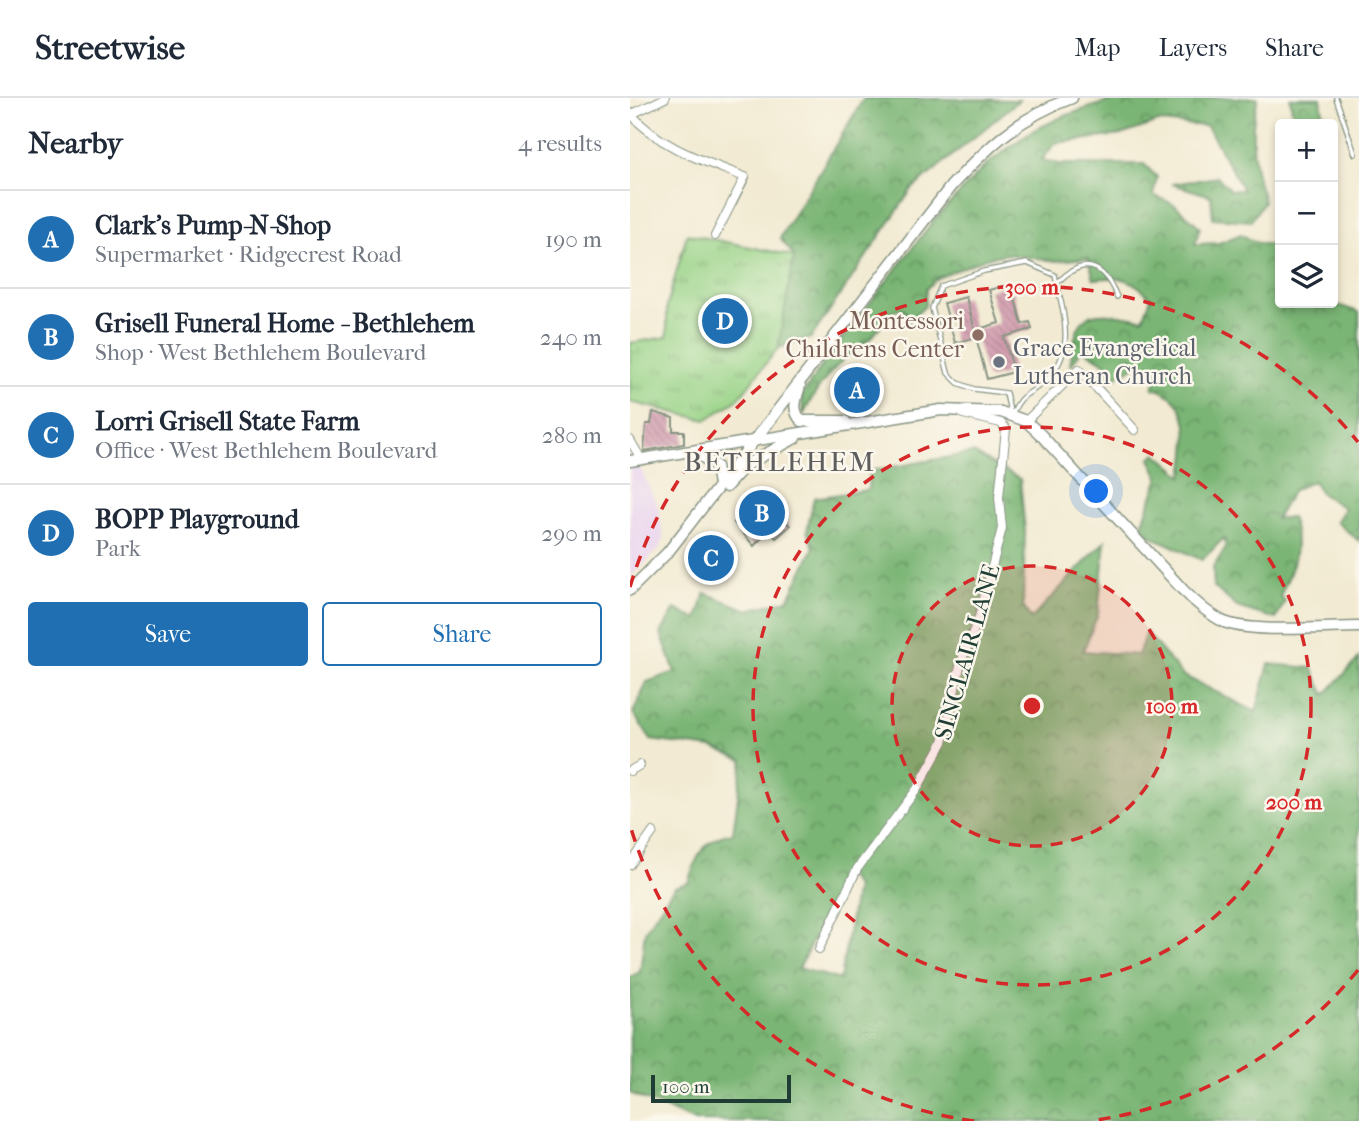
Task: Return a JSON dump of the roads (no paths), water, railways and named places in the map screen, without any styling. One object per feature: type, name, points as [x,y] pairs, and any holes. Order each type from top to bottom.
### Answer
[{"type":"main road","points":[[686,529],[951,186],[980,155],[1019,122],[1072,98]]},
{"type":"main road","points":[[802,379],[794,403],[797,416],[802,421],[808,424],[864,419],[876,422]]},
{"type":"main road","points":[[636,460],[946,410],[1002,412],[1026,421],[1203,609],[1224,622],[1244,626],[1359,627]]},
{"type":"main road","points":[[630,590],[746,465],[800,435]]},
{"type":"main road","points":[[681,452],[698,454],[716,466],[719,485]]},
{"type":"street","points":[[665,98],[630,114],[642,128],[664,143],[745,177],[715,236]]},
{"type":"street","points":[[1026,421],[1079,369],[1135,430]]},
{"type":"street","name":"SINCLAIR LANE","points":[[818,949],[857,869],[917,789],[943,742],[961,663],[979,617],[1002,528],[999,497],[1006,429],[1001,423],[946,410]]},
{"type":"street","points":[[630,440],[636,460]]},
{"type":"street","points":[[630,771],[640,765]]},
{"type":"street","points":[[630,865],[653,832]]},
{"type":"lane","points":[[1336,98],[1355,154]]},
{"type":"lane","points":[[1027,263],[1055,275],[1065,315],[1065,352],[1044,382],[1021,396],[1011,416],[1006,393],[974,390],[958,383],[948,373],[932,308],[940,286],[984,271],[1027,263]]},
{"type":"lane","points":[[1056,283],[1071,269],[1083,265],[1098,268],[1112,283],[1117,297]]},
{"type":"place","name":"BOPP Playground","points":[[725,321]]},
{"type":"place","name":"Montessori Childrens Center","points":[[978,335]]},
{"type":"place","name":"Grace Evangelical Lutheran Church","points":[[999,362]]},
{"type":"place","name":"Clark's Pump-N-Shop","points":[[857,390]]},
{"type":"place","name":"Grisell Funeral Home - Bethlehem","points":[[762,513]]},
{"type":"place","name":"Lorri Grisell State Farm","points":[[711,558]]},
{"type":"district","name":"BETHLEHEM","points":[[780,461]]}]
